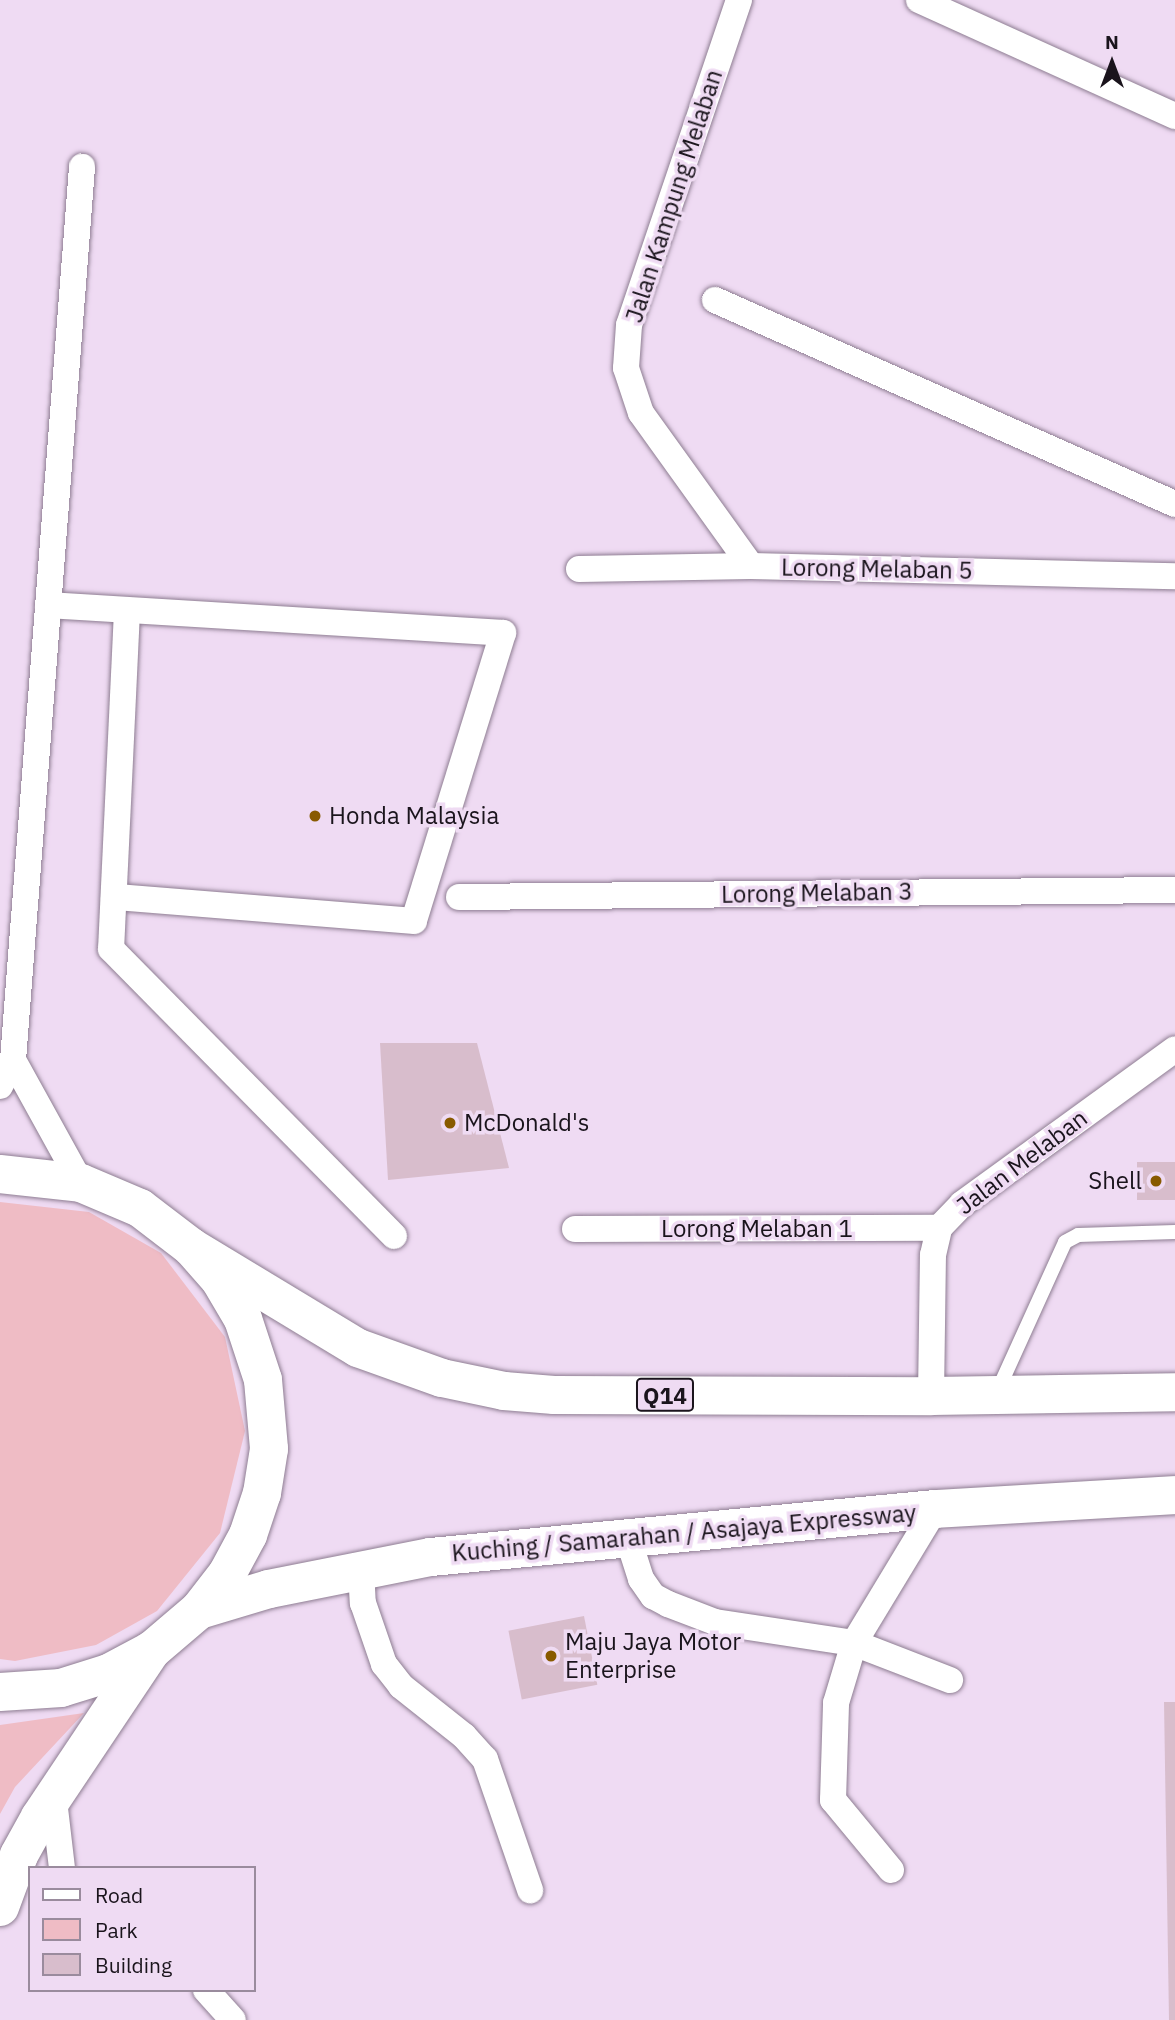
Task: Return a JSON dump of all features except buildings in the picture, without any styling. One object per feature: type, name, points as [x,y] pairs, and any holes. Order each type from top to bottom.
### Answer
[{"type":"main road","name":"Kuching / Samarahan / Asajaya Expressway","points":[[0,1174],[81,1183],[140,1208],[191,1247],[358,1348],[442,1378],[504,1391],[554,1395],[931,1396],[1175,1392]]},
{"type":"main road","name":"Kuching / Samarahan / Asajaya Expressway","points":[[0,1692],[61,1688],[109,1673],[152,1650],[199,1609],[227,1574],[248,1535],[262,1493],[269,1449],[268,1404],[247,1329],[220,1280],[191,1247]]},
{"type":"main road","name":"Kuching / Samarahan / Asajaya Expressway","points":[[199,1609],[361,1569],[627,1535],[935,1509],[1175,1495]]},
{"type":"main road","points":[[0,1907],[19,1855],[152,1650]]},
{"type":"street","name":"Jalan Kampung Melaban","points":[[739,0],[629,326],[626,368],[641,413],[751,566]]},
{"type":"street","points":[[919,0],[967,10],[1175,116]]},
{"type":"street","points":[[0,1086],[13,1060],[82,167]]},
{"type":"street","points":[[715,300],[1175,504]]},
{"type":"street","name":"Lorong Melaban 5","points":[[579,569],[751,566],[1175,576]]},
{"type":"street","points":[[48,606],[503,633],[414,921],[114,897]]},
{"type":"street","points":[[127,611],[111,949],[394,1236]]},
{"type":"street","name":"Lorong Melaban 3","points":[[459,897],[1175,890]]},
{"type":"street","name":"Jalan Melaban","points":[[931,1396],[933,1255],[939,1228],[962,1204],[1175,1049]]},
{"type":"street","points":[[13,1060],[81,1183]]},
{"type":"street","name":"Lorong Melaban 1","points":[[575,1229],[939,1228]]},
{"type":"street","points":[[891,1870],[836,1808],[832,1793],[836,1703],[854,1643],[935,1509]]},
{"type":"street","points":[[627,1535],[646,1588],[668,1604],[715,1622],[854,1643],[950,1680]]},
{"type":"street","points":[[361,1569],[362,1603],[384,1664],[401,1686],[464,1736],[485,1759],[530,1889]]},
{"type":"street","points":[[54,1800],[62,1866]]},
{"type":"street","points":[[208,1992],[233,2020]]},
{"type":"lane","points":[[996,1395],[1065,1242],[1079,1235],[1175,1233]]},
{"type":"green space","points":[[0,1202],[89,1212],[161,1253],[225,1337],[245,1431],[220,1533],[157,1611],[96,1645],[15,1661],[0,1659]]},
{"type":"green space","points":[[84,1713],[15,1787],[0,1814],[0,1725]]},
{"type":"place","name":"Honda Malaysia","points":[[315,816]]},
{"type":"place","name":"McDonald's","points":[[450,1123]]},
{"type":"place","name":"Shell","points":[[1156,1181]]},
{"type":"place","name":"Maju Jaya Motor Enterprise","points":[[551,1656]]}]
